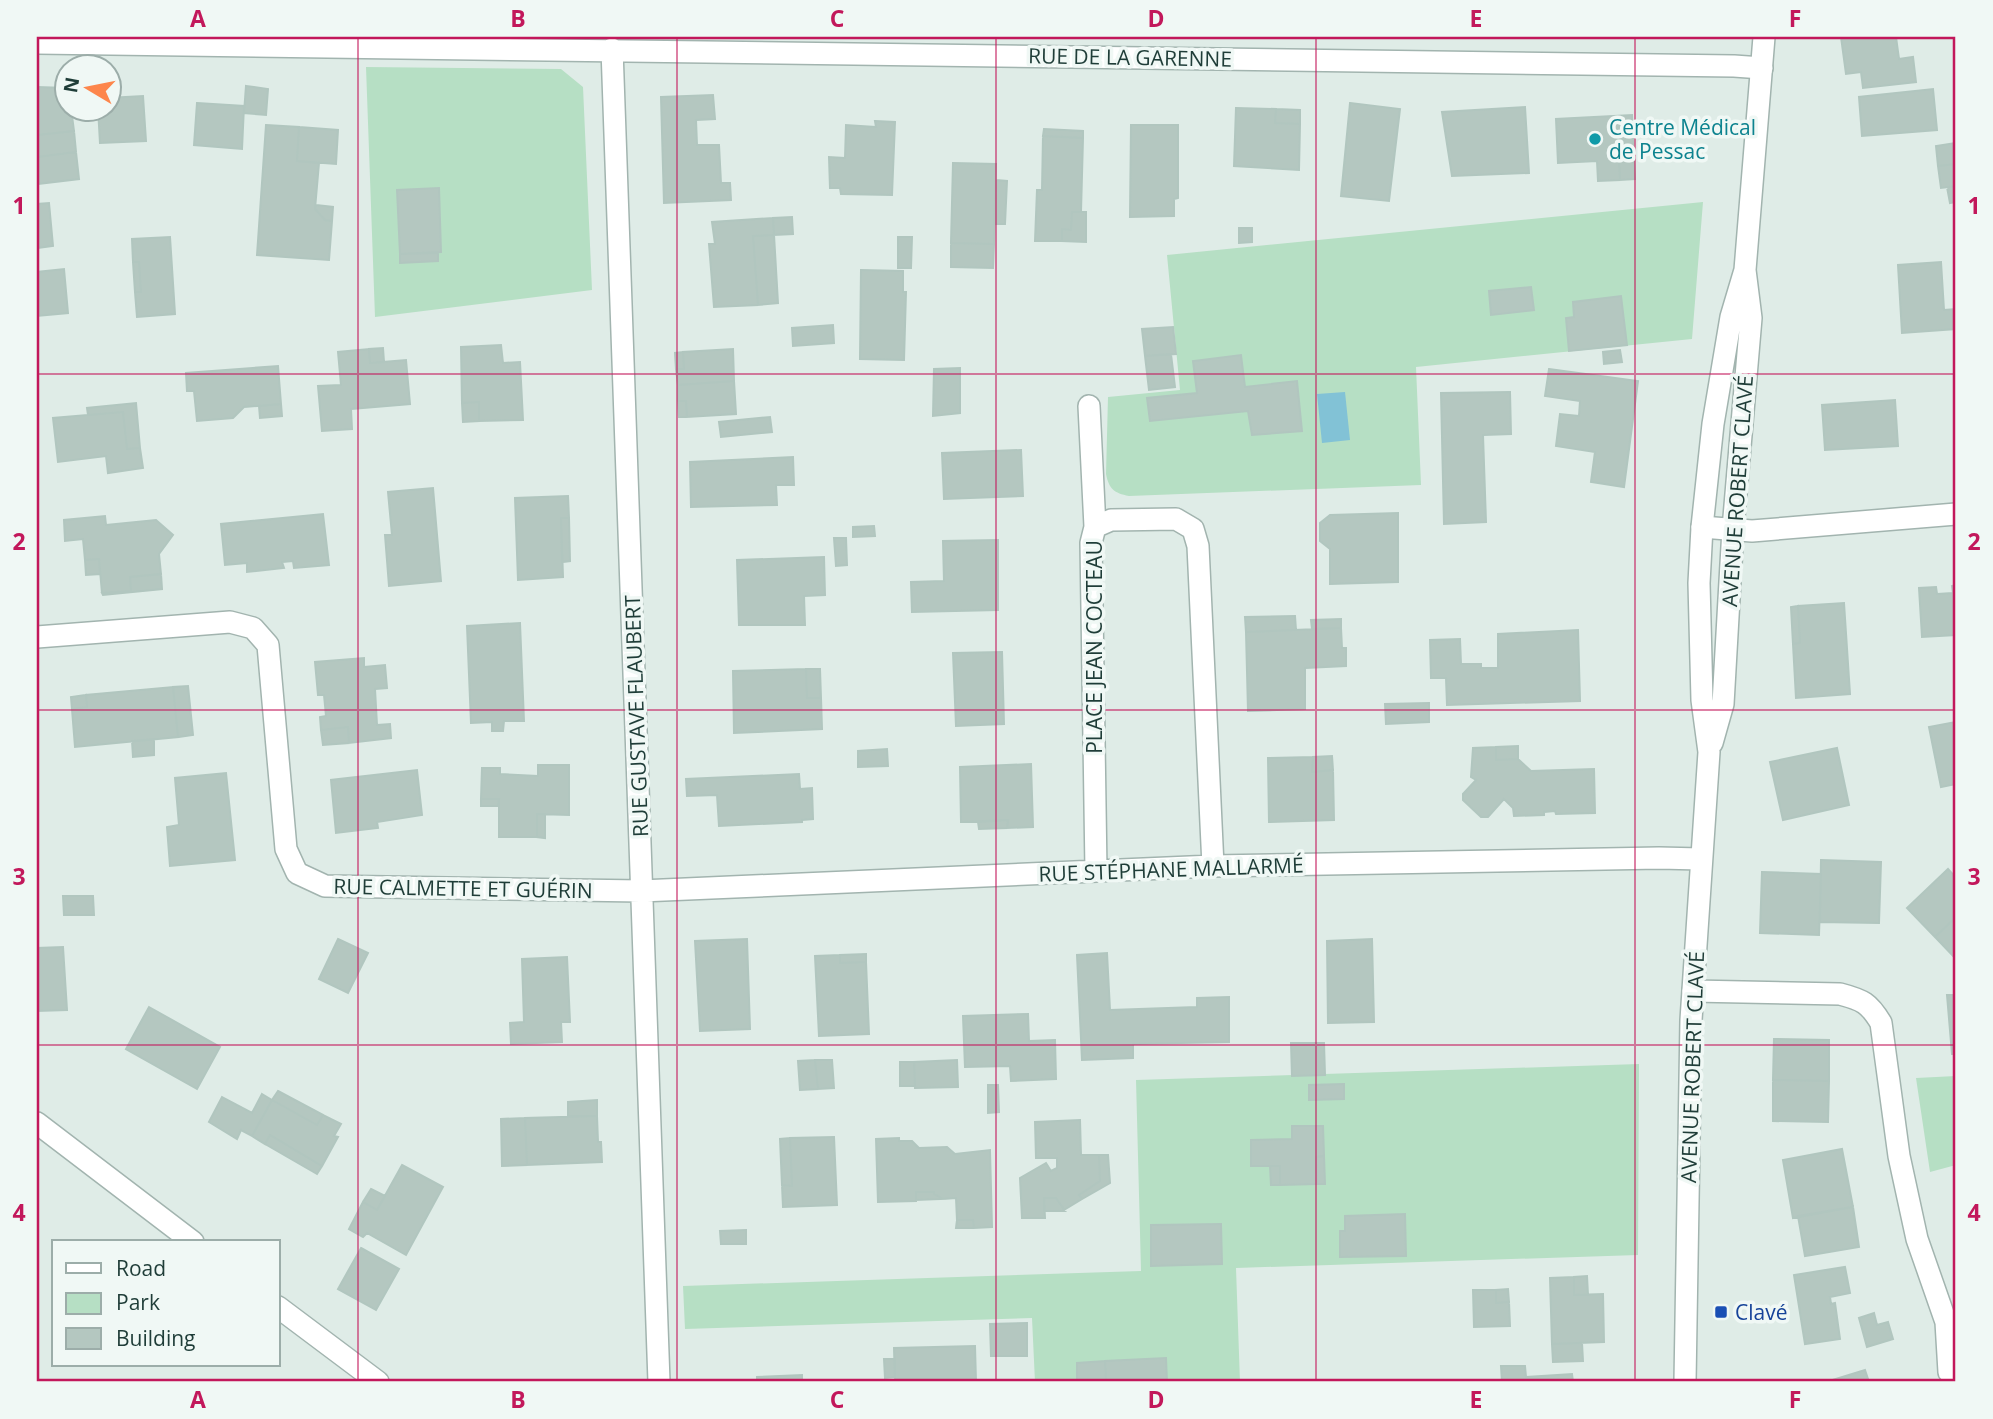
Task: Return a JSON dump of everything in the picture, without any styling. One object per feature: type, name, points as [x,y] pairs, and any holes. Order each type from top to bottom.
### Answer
[{"type":"street","name":"AVENUE ROBERT CLAVÉ","points":[[1709,752],[1702,701],[1699,583],[1702,527],[1713,424],[1731,317],[1745,270],[1765,37]]},
{"type":"street","name":"RUE DE LA GARENNE","points":[[37,43],[612,49],[1762,68]]},
{"type":"street","name":"RUE GUSTAVE FLAUBERT","points":[[612,49],[659,1382]]},
{"type":"street","name":"AVENUE ROBERT CLAVÉ","points":[[1685,1382],[1693,990],[1709,752],[1723,704],[1733,529],[1751,318],[1745,270]]},
{"type":"street","points":[[1088,406],[1095,527]]},
{"type":"street","points":[[1702,527],[1752,531],[1956,514]]},
{"type":"street","name":"PLACE JEAN COCTEAU","points":[[1096,871],[1091,543],[1095,527],[1111,520],[1176,519],[1193,528],[1198,546],[1213,866]]},
{"type":"street","name":"RUE CALMETTE ET GUÉRIN","points":[[37,637],[230,622],[253,628],[268,645],[286,849],[297,873],[324,887],[641,891]]},
{"type":"street","name":"RUE STÉPHANE MALLARMÉ","points":[[641,891],[1213,866],[1701,859]]},
{"type":"street","points":[[1693,990],[1840,994],[1871,1006],[1881,1023],[1899,1156],[1917,1238],[1946,1322],[1949,1372]]},
{"type":"street","points":[[37,1123],[190,1240]]},
{"type":"street","points":[[280,1309],[377,1382]]},
{"type":"green space","points":[[366,67],[561,69],[583,87],[592,290],[375,317]]},
{"type":"green space","points":[[1703,202],[1692,339],[1416,367],[1421,485],[1129,496],[1116,492],[1109,483],[1106,474],[1108,397],[1180,390],[1167,255]]},
{"type":"green space","points":[[1639,1064],[1638,1255],[1236,1268],[1240,1382],[1035,1382],[1032,1318],[685,1329],[683,1286],[1141,1271],[1136,1080]]},
{"type":"green space","points":[[1956,1076],[1956,1165],[1930,1172],[1916,1078]]},
{"type":"water","points":[[1345,392],[1350,440],[1322,443],[1317,394]]},
{"type":"building","points":[[1841,37],[1896,37],[1899,59],[1913,57],[1916,82],[1863,88],[1861,72],[1846,74]]},
{"type":"building","points":[[246,86],[268,89],[266,115],[244,113]]},
{"type":"building","points":[[37,87],[52,88],[52,122],[73,122],[74,131],[37,135]]},
{"type":"building","points":[[1933,89],[1937,130],[1862,136],[1859,97]]},
{"type":"building","points":[[713,95],[715,119],[696,120],[697,145],[719,145],[721,183],[730,183],[731,200],[664,203],[661,97]]},
{"type":"building","points":[[143,96],[146,141],[100,143],[99,122],[122,122],[122,97]]},
{"type":"building","points":[[197,103],[244,106],[242,149],[194,145]]},
{"type":"building","points":[[1350,103],[1400,109],[1389,201],[1341,196]]},
{"type":"building","points":[[1525,107],[1529,173],[1452,176],[1442,112]]},
{"type":"building","points":[[1236,108],[1276,109],[1275,123],[1300,124],[1299,170],[1234,166]]},
{"type":"building","points":[[1276,109],[1300,110],[1300,124],[1275,123]]},
{"type":"building","name":"Centre Médical de Pessac","points":[[1632,115],[1634,160],[1619,160],[1620,180],[1598,181],[1597,161],[1558,163],[1556,119]]},
{"type":"building","points":[[875,121],[895,122],[892,195],[841,194],[840,188],[830,188],[829,157],[845,158],[846,125],[876,127]]},
{"type":"building","points":[[266,125],[299,127],[297,161],[319,163],[315,209],[325,220],[332,221],[329,260],[257,255]]},
{"type":"building","points":[[1131,125],[1178,125],[1178,198],[1174,199],[1174,216],[1130,217]]},
{"type":"building","points":[[299,127],[338,130],[336,164],[297,161]]},
{"type":"building","points":[[1044,129],[1083,131],[1083,138],[1043,136]]},
{"type":"building","points":[[74,131],[76,152],[37,157],[37,135]]},
{"type":"building","points":[[1043,136],[1083,138],[1081,212],[1072,212],[1071,230],[1062,229],[1062,241],[1035,241],[1037,190],[1042,190]]},
{"type":"building","points":[[1956,143],[1956,164],[1938,166],[1936,146]]},
{"type":"building","points":[[76,152],[79,179],[37,184],[37,157]]},
{"type":"building","points":[[1619,160],[1634,160],[1635,179],[1620,180]]},
{"type":"building","points":[[953,163],[996,164],[994,244],[951,243]]},
{"type":"building","points":[[1956,164],[1956,186],[1941,188],[1938,166]]},
{"type":"building","points":[[996,180],[1007,181],[1005,224],[994,224]]},
{"type":"building","points":[[1956,186],[1956,202],[1950,203],[1947,187]]},
{"type":"building","points":[[439,188],[441,252],[400,254],[397,190]]},
{"type":"building","points":[[49,203],[53,246],[37,248],[37,204]]},
{"type":"building","points":[[316,205],[333,207],[332,221],[325,220],[315,209]]},
{"type":"building","points":[[1072,212],[1086,212],[1086,242],[1062,241],[1062,229],[1071,230]]},
{"type":"building","points":[[792,217],[793,234],[774,235],[773,218]]},
{"type":"building","points":[[773,218],[774,235],[753,236],[758,305],[714,307],[709,244],[715,244],[712,222]]},
{"type":"building","points":[[1239,228],[1252,228],[1252,242],[1239,243]]},
{"type":"building","points":[[774,235],[778,303],[758,305],[753,236]]},
{"type":"building","points":[[170,237],[175,314],[137,317],[135,292],[141,292],[139,262],[133,262],[132,239]]},
{"type":"building","points":[[898,237],[912,237],[911,268],[898,268]]},
{"type":"building","points":[[951,243],[994,244],[993,268],[951,267]]},
{"type":"building","points":[[438,253],[438,261],[400,263],[400,254]]},
{"type":"building","points":[[133,262],[139,262],[141,292],[135,292]]},
{"type":"building","points":[[1941,262],[1944,310],[1956,309],[1956,329],[1902,333],[1898,265]]},
{"type":"building","points":[[64,269],[68,313],[37,316],[37,272]]},
{"type":"building","points":[[861,270],[903,271],[903,292],[906,292],[904,360],[860,359]]},
{"type":"building","points":[[1531,287],[1534,310],[1491,315],[1489,291]]},
{"type":"building","points":[[1621,296],[1627,345],[1569,351],[1566,318],[1574,317],[1573,302]]},
{"type":"building","points":[[833,325],[834,343],[793,346],[792,328]]},
{"type":"building","points":[[1173,327],[1176,354],[1145,356],[1142,329]]},
{"type":"building","points":[[501,345],[503,363],[520,362],[523,420],[479,421],[479,402],[462,403],[461,347]]},
{"type":"building","points":[[383,348],[384,362],[370,363],[369,349]]},
{"type":"building","points":[[369,349],[370,363],[406,360],[410,404],[351,409],[352,429],[322,431],[318,386],[341,385],[338,352]]},
{"type":"building","points":[[733,349],[734,381],[678,385],[676,369],[684,369],[683,352]]},
{"type":"building","points":[[1620,350],[1622,362],[1604,364],[1603,352]]},
{"type":"building","points":[[683,352],[684,369],[676,369],[675,353]]},
{"type":"building","points":[[1171,354],[1175,387],[1149,390],[1145,356]]},
{"type":"building","points":[[1241,355],[1245,387],[1297,381],[1302,431],[1252,435],[1248,411],[1150,421],[1147,398],[1197,393],[1193,361]]},
{"type":"building","points":[[278,366],[281,404],[244,407],[233,418],[197,421],[194,391],[187,391],[186,373]]},
{"type":"building","points":[[960,368],[960,413],[933,416],[934,369]]},
{"type":"building","points":[[1549,369],[1638,381],[1624,487],[1591,482],[1595,452],[1556,446],[1560,414],[1579,416],[1580,401],[1545,396]]},
{"type":"building","points":[[734,381],[736,414],[687,417],[686,401],[678,401],[678,385]]},
{"type":"building","points":[[1510,392],[1511,434],[1483,435],[1486,522],[1444,524],[1441,393]]},
{"type":"building","points":[[1895,400],[1898,446],[1825,450],[1822,405]]},
{"type":"building","points":[[678,401],[686,401],[687,417],[679,417]]},
{"type":"building","points":[[479,402],[479,421],[463,422],[462,403]]},
{"type":"building","points":[[136,403],[140,448],[127,449],[123,412],[88,415],[87,408]]},
{"type":"building","points":[[281,404],[282,416],[260,418],[259,406]]},
{"type":"building","points":[[123,412],[127,449],[140,448],[143,468],[108,473],[106,456],[58,462],[53,418]]},
{"type":"building","points":[[770,417],[772,432],[721,437],[719,422]]},
{"type":"building","points":[[1021,450],[1023,496],[944,499],[942,453]]},
{"type":"building","points":[[793,457],[794,485],[776,485],[777,505],[691,507],[690,462]]},
{"type":"building","points":[[433,488],[441,581],[389,586],[385,535],[392,535],[388,492]]},
{"type":"building","points":[[568,496],[569,518],[561,518],[563,577],[518,580],[515,498]]},
{"type":"building","points":[[1398,513],[1398,582],[1330,584],[1330,549],[1320,541],[1320,523],[1330,515]]},
{"type":"building","points":[[323,514],[329,565],[294,568],[293,561],[282,562],[284,568],[247,572],[247,563],[225,565],[221,524]]},
{"type":"building","points":[[105,516],[106,525],[156,520],[173,535],[159,554],[161,574],[130,577],[131,591],[102,593],[99,559],[85,560],[83,539],[65,541],[64,520]]},
{"type":"building","points":[[561,518],[569,518],[570,561],[562,562]]},
{"type":"building","points":[[874,526],[875,536],[853,537],[853,527]]},
{"type":"building","points":[[834,538],[846,538],[847,565],[836,566]]},
{"type":"building","points":[[998,540],[998,610],[912,612],[911,582],[944,581],[943,541]]},
{"type":"building","points":[[824,557],[825,595],[804,596],[805,625],[739,625],[737,560]]},
{"type":"building","points":[[99,559],[100,574],[86,575],[85,560]]},
{"type":"building","points":[[161,574],[162,589],[102,593],[131,591],[130,577]]},
{"type":"building","points":[[1956,585],[1956,635],[1922,637],[1919,588],[1936,587],[1937,594],[1953,593],[1952,586]]},
{"type":"building","points":[[1844,603],[1850,694],[1796,698],[1793,644],[1800,643],[1798,606]]},
{"type":"building","points":[[1798,606],[1800,643],[1793,644],[1791,607]]},
{"type":"building","points":[[1295,616],[1296,630],[1246,632],[1245,617]]},
{"type":"building","points":[[1341,619],[1341,628],[1312,629],[1311,620]]},
{"type":"building","points":[[520,623],[524,721],[504,721],[503,731],[492,731],[492,722],[471,723],[467,626]]},
{"type":"building","points":[[1341,628],[1342,648],[1346,648],[1346,666],[1305,668],[1305,709],[1248,711],[1246,632]]},
{"type":"building","points":[[1578,630],[1580,701],[1447,705],[1446,678],[1431,678],[1430,640],[1460,639],[1461,664],[1481,664],[1481,668],[1498,668],[1498,634]]},
{"type":"building","points":[[1002,652],[1004,724],[956,726],[953,653]]},
{"type":"building","points":[[364,658],[364,667],[385,665],[387,688],[375,689],[377,725],[390,724],[391,738],[349,743],[348,727],[321,730],[320,717],[326,716],[324,695],[318,695],[315,662]]},
{"type":"building","points":[[806,669],[820,669],[821,698],[807,698]]},
{"type":"building","points":[[806,669],[807,698],[821,698],[822,729],[734,733],[733,671]]},
{"type":"building","points":[[188,686],[193,735],[178,737],[173,687]]},
{"type":"building","points":[[173,687],[178,737],[75,747],[72,709],[87,707],[86,695]]},
{"type":"building","points":[[86,695],[87,707],[72,709],[71,697]]},
{"type":"building","points":[[1429,703],[1429,722],[1386,724],[1385,704]]},
{"type":"building","points":[[1956,722],[1956,784],[1941,787],[1929,727]]},
{"type":"building","points":[[348,727],[349,743],[323,745],[321,730]]},
{"type":"building","points":[[154,739],[154,755],[133,757],[132,741]]},
{"type":"building","points":[[1518,746],[1518,759],[1496,760],[1496,747]]},
{"type":"building","points":[[1496,747],[1496,760],[1518,759],[1531,771],[1594,769],[1595,813],[1556,814],[1555,811],[1544,812],[1544,815],[1514,816],[1513,808],[1504,799],[1488,817],[1481,817],[1463,800],[1463,794],[1476,780],[1471,777],[1473,748]]},
{"type":"building","points":[[1837,748],[1849,805],[1783,820],[1770,762]]},
{"type":"building","points":[[887,749],[888,766],[858,767],[858,751]]},
{"type":"building","points":[[1332,756],[1333,770],[1312,772],[1313,757]]},
{"type":"building","points":[[1313,757],[1312,772],[1333,770],[1334,820],[1269,822],[1268,758]]},
{"type":"building","points":[[1031,764],[1033,827],[1007,828],[1008,820],[961,822],[960,767]]},
{"type":"building","points":[[538,765],[569,765],[569,815],[537,814],[537,837],[499,837],[499,799],[481,799],[482,768],[500,768],[500,774],[538,776]]},
{"type":"building","points":[[417,770],[422,815],[377,822],[378,828],[336,833],[331,780]]},
{"type":"building","points":[[226,773],[235,860],[170,866],[167,827],[179,825],[175,778]]},
{"type":"building","points":[[799,774],[800,789],[812,788],[813,819],[802,822],[719,826],[717,795],[687,796],[686,779]]},
{"type":"building","points":[[481,799],[499,799],[498,806],[481,806]]},
{"type":"building","points":[[537,814],[545,814],[545,838],[537,837]]},
{"type":"building","points":[[1008,820],[1007,828],[979,829],[978,822]]},
{"type":"building","points":[[1821,860],[1881,862],[1879,923],[1820,922]]},
{"type":"building","points":[[1948,869],[1956,878],[1956,917],[1935,937],[1907,908]]},
{"type":"building","points":[[1762,872],[1821,874],[1819,935],[1760,933]]},
{"type":"building","points":[[63,896],[93,896],[94,915],[64,915]]},
{"type":"building","points":[[1956,917],[1956,959],[1935,937]]},
{"type":"building","points":[[338,939],[368,953],[348,993],[319,979]]},
{"type":"building","points":[[747,939],[750,1029],[700,1031],[695,941]]},
{"type":"building","points":[[1372,939],[1374,1022],[1328,1023],[1327,941]]},
{"type":"building","points":[[63,947],[67,1010],[37,1011],[37,948]]},
{"type":"building","points":[[1107,953],[1110,1010],[1197,1007],[1197,998],[1229,997],[1229,1042],[1133,1044],[1133,1058],[1082,1060],[1077,955]]},
{"type":"building","points":[[866,954],[866,962],[840,963],[840,955]]},
{"type":"building","points":[[840,955],[840,963],[866,962],[869,1034],[819,1036],[815,956]]},
{"type":"building","points":[[567,957],[570,1022],[561,1022],[562,1042],[511,1044],[510,1023],[524,1022],[522,959]]},
{"type":"building","points":[[1947,995],[1956,995],[1956,1054],[1952,1054]]},
{"type":"building","points":[[149,1007],[220,1047],[197,1089],[126,1049]]},
{"type":"building","points":[[1028,1014],[1029,1041],[1055,1040],[1056,1079],[1011,1081],[1010,1066],[965,1067],[963,1016]]},
{"type":"building","points":[[1774,1039],[1829,1040],[1829,1081],[1773,1080]]},
{"type":"building","points":[[1291,1043],[1324,1043],[1325,1075],[1292,1076]]},
{"type":"building","points":[[815,1060],[818,1089],[800,1090],[798,1061]]},
{"type":"building","points":[[815,1060],[832,1060],[834,1088],[818,1089]]},
{"type":"building","points":[[957,1060],[958,1087],[915,1088],[914,1062]]},
{"type":"building","points":[[900,1062],[914,1062],[915,1086],[900,1086]]},
{"type":"building","points":[[1773,1080],[1829,1081],[1828,1122],[1773,1121]]},
{"type":"building","points":[[1344,1084],[1344,1099],[1309,1100],[1309,1085]]},
{"type":"building","points":[[988,1085],[998,1085],[999,1112],[988,1113]]},
{"type":"building","points":[[278,1091],[323,1115],[317,1125],[272,1100]]},
{"type":"building","points":[[262,1094],[272,1100],[252,1136],[241,1130],[237,1139],[209,1122],[222,1097],[252,1113]]},
{"type":"building","points":[[272,1100],[317,1125],[323,1115],[341,1124],[334,1136],[338,1137],[322,1166],[270,1135],[265,1144],[252,1136]]},
{"type":"building","points":[[597,1100],[597,1116],[568,1116],[568,1102]]},
{"type":"building","points":[[597,1116],[602,1162],[527,1165],[525,1118]]},
{"type":"building","points":[[525,1118],[527,1165],[502,1166],[501,1119]]},
{"type":"building","points":[[1080,1120],[1081,1155],[1099,1155],[1100,1181],[1079,1195],[1082,1199],[1064,1210],[1056,1198],[1044,1198],[1045,1218],[1022,1218],[1020,1178],[1046,1163],[1051,1171],[1057,1168],[1057,1158],[1036,1158],[1035,1122]]},
{"type":"building","points":[[1292,1126],[1323,1126],[1324,1156],[1316,1157],[1317,1184],[1280,1185],[1280,1166],[1251,1166],[1251,1140],[1292,1139]]},
{"type":"building","points":[[270,1135],[322,1166],[317,1174],[265,1144]]},
{"type":"building","points":[[834,1137],[837,1205],[783,1207],[782,1185],[792,1186],[790,1138]]},
{"type":"building","points":[[790,1138],[792,1186],[782,1185],[780,1139]]},
{"type":"building","points":[[899,1138],[899,1141],[912,1141],[919,1148],[947,1147],[955,1154],[990,1150],[992,1227],[974,1228],[973,1220],[957,1220],[956,1198],[943,1199],[934,1192],[916,1192],[916,1201],[878,1202],[876,1139]]},
{"type":"building","points":[[1842,1149],[1853,1207],[1793,1218],[1783,1160]]},
{"type":"building","points":[[1099,1155],[1108,1155],[1110,1183],[1082,1199],[1079,1195],[1100,1181]]},
{"type":"building","points":[[1324,1156],[1325,1184],[1317,1184],[1316,1157]]},
{"type":"building","points":[[402,1165],[443,1187],[406,1255],[367,1233],[363,1237],[349,1229],[363,1202],[377,1210]]},
{"type":"building","points":[[1270,1166],[1280,1166],[1280,1185],[1271,1185]]},
{"type":"building","points":[[371,1189],[385,1196],[377,1210],[363,1202]]},
{"type":"building","points":[[916,1192],[934,1192],[943,1199],[916,1200]]},
{"type":"building","points":[[1044,1198],[1056,1198],[1065,1211],[1044,1211]]},
{"type":"building","points":[[1853,1207],[1859,1247],[1805,1256],[1798,1216]]},
{"type":"building","points":[[1405,1214],[1406,1256],[1340,1257],[1340,1231],[1345,1231],[1345,1216]]},
{"type":"building","points":[[957,1220],[973,1220],[974,1228],[956,1228]]},
{"type":"building","points":[[1221,1224],[1222,1264],[1151,1266],[1151,1225]]},
{"type":"building","points":[[746,1230],[746,1244],[721,1244],[720,1231]]},
{"type":"building","points":[[361,1248],[399,1269],[376,1310],[338,1289]]},
{"type":"building","points":[[1845,1267],[1850,1293],[1830,1297],[1831,1304],[1835,1303],[1840,1339],[1805,1344],[1794,1275]]},
{"type":"building","points":[[1587,1276],[1588,1295],[1574,1295],[1574,1277]]},
{"type":"building","points":[[1574,1277],[1574,1295],[1603,1294],[1604,1342],[1552,1344],[1550,1278]]},
{"type":"building","points":[[1508,1289],[1509,1302],[1496,1303],[1496,1290]]},
{"type":"building","points":[[1473,1290],[1496,1290],[1496,1303],[1509,1302],[1510,1326],[1474,1327]]},
{"type":"building","points":[[1874,1313],[1877,1325],[1888,1322],[1893,1339],[1867,1347],[1859,1318]]},
{"type":"building","points":[[1027,1323],[1027,1356],[991,1356],[990,1324]]},
{"type":"building","points":[[1582,1343],[1583,1361],[1553,1362],[1552,1344]]},
{"type":"building","points":[[975,1346],[976,1382],[895,1382],[894,1348]]},
{"type":"building","points":[[1166,1358],[1167,1382],[1095,1382],[1106,1381],[1105,1361]]},
{"type":"building","points":[[884,1359],[895,1359],[895,1377],[885,1378]]},
{"type":"building","points":[[1105,1361],[1106,1381],[1077,1382],[1077,1363]]},
{"type":"building","points":[[1501,1366],[1525,1366],[1526,1377],[1572,1374],[1573,1382],[1502,1382]]},
{"type":"building","points":[[1865,1370],[1869,1382],[1826,1382]]},
{"type":"building","points":[[802,1375],[802,1382],[757,1382],[757,1377]]},
{"type":"place","name":"Centre Médical de Pessac","points":[[1595,139]]},
{"type":"place","name":"Clavé","points":[[1721,1312]]}]
